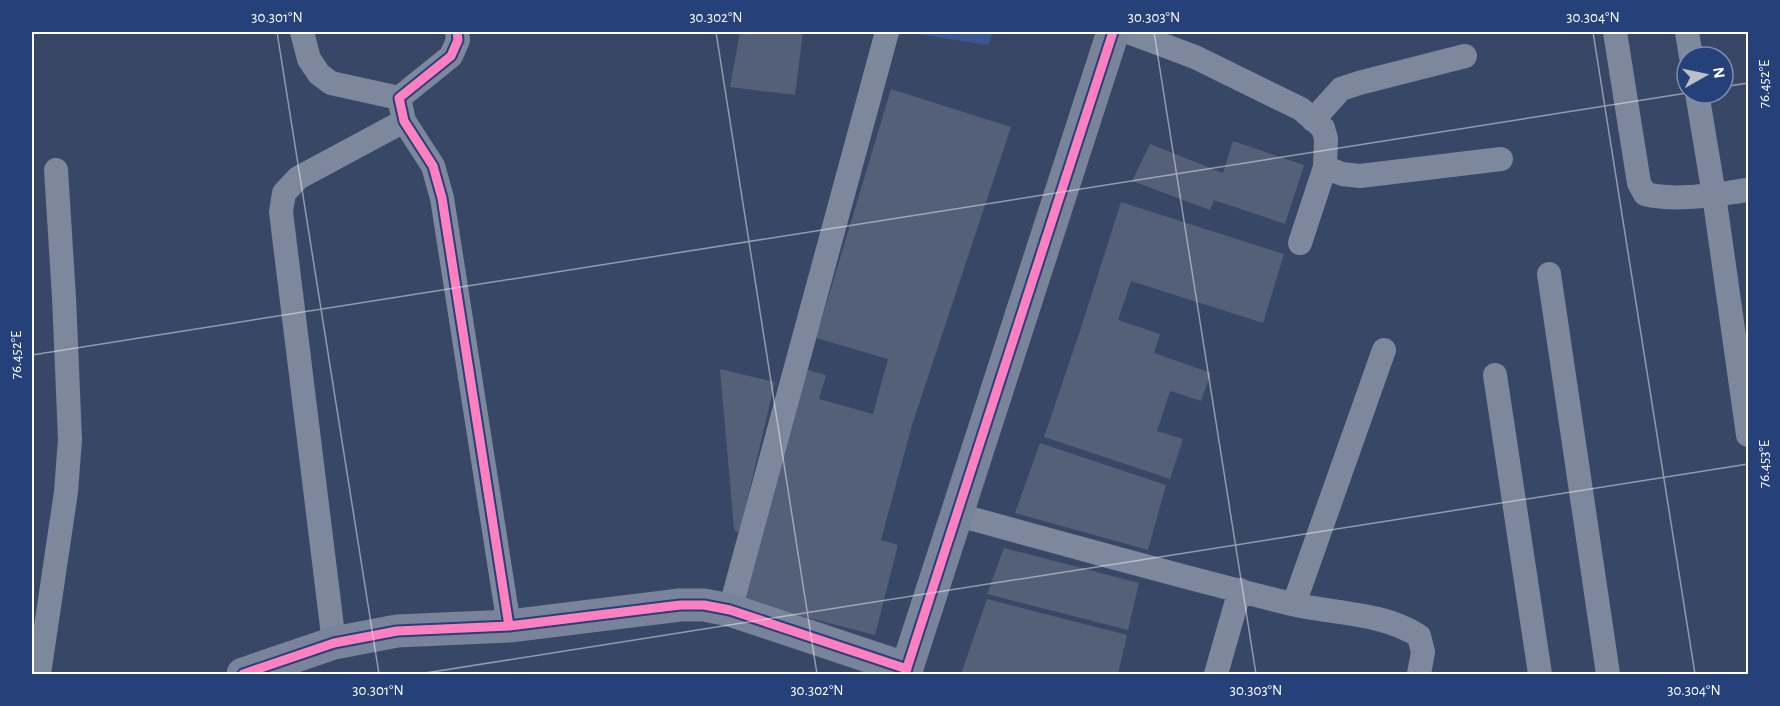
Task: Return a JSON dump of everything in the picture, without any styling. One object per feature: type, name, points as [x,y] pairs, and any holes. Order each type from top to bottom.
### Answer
[{"type":"street","points":[[302,32],[309,59],[319,74],[331,82],[401,110],[433,166],[442,198],[509,626]]},
{"type":"street","points":[[334,643],[281,212],[284,193],[298,178],[401,110],[451,56],[458,40],[457,32]]},
{"type":"street","points":[[730,610],[887,32]]},
{"type":"street","points":[[243,675],[334,643],[397,631],[509,626],[680,605],[704,605],[730,610],[906,672],[1113,32]]},
{"type":"street","points":[[1128,32],[1194,57],[1301,109],[1323,128],[1326,139],[1325,167],[1300,243]]},
{"type":"street","points":[[1615,32],[1639,183],[1645,194],[1660,198],[1714,195],[1749,190]]},
{"type":"street","points":[[1313,120],[1341,89],[1465,56]]},
{"type":"street","points":[[1699,105],[1749,435]]},
{"type":"street","points":[[1325,167],[1342,174],[1360,176],[1502,159]]},
{"type":"street","points":[[39,675],[66,492],[70,440],[56,170]]},
{"type":"street","points":[[1549,274],[1608,675]]},
{"type":"street","points":[[1294,604],[1384,350]]},
{"type":"street","points":[[1495,375],[1539,675]]},
{"type":"street","points":[[958,515],[1294,604],[1382,620],[1406,627],[1419,636],[1424,652],[1419,675]]},
{"type":"street","points":[[1216,675],[1239,590]]},
{"type":"shaded area","points":[[904,32],[993,32],[988,45]]},
{"type":"building","points":[[740,32],[803,32],[795,95],[730,87]]},
{"type":"building","points":[[891,89],[1011,127],[912,425],[881,540],[898,545],[875,635],[742,601],[804,369],[826,375],[819,399],[873,414],[888,359],[816,338]]},
{"type":"building","points":[[1233,141],[1304,165],[1285,224],[1214,200],[1210,210],[1132,181],[1150,144],[1223,173]]},
{"type":"building","points":[[1121,202],[1284,254],[1263,323],[1131,281],[1118,320],[1160,334],[1154,353],[1211,373],[1201,401],[1170,391],[1157,431],[1183,439],[1170,479],[1044,437]]},
{"type":"building","points":[[720,369],[775,382],[740,530],[737,532],[734,529]]},
{"type":"building","points":[[1040,443],[1166,485],[1148,550],[1015,513]]},
{"type":"building","points":[[1004,548],[1139,583],[1128,630],[987,594]]},
{"type":"building","points":[[987,599],[1127,635],[1118,674],[961,674]]},
{"type":"cycle path","points":[[457,32],[458,40],[451,56],[399,98],[404,121],[433,166],[442,198],[509,626]]},
{"type":"cycle path","points":[[905,674],[1113,32]]},
{"type":"cycle path","points":[[243,674],[334,643],[397,631],[509,626],[680,605],[704,605],[730,610],[907,669]]}]
